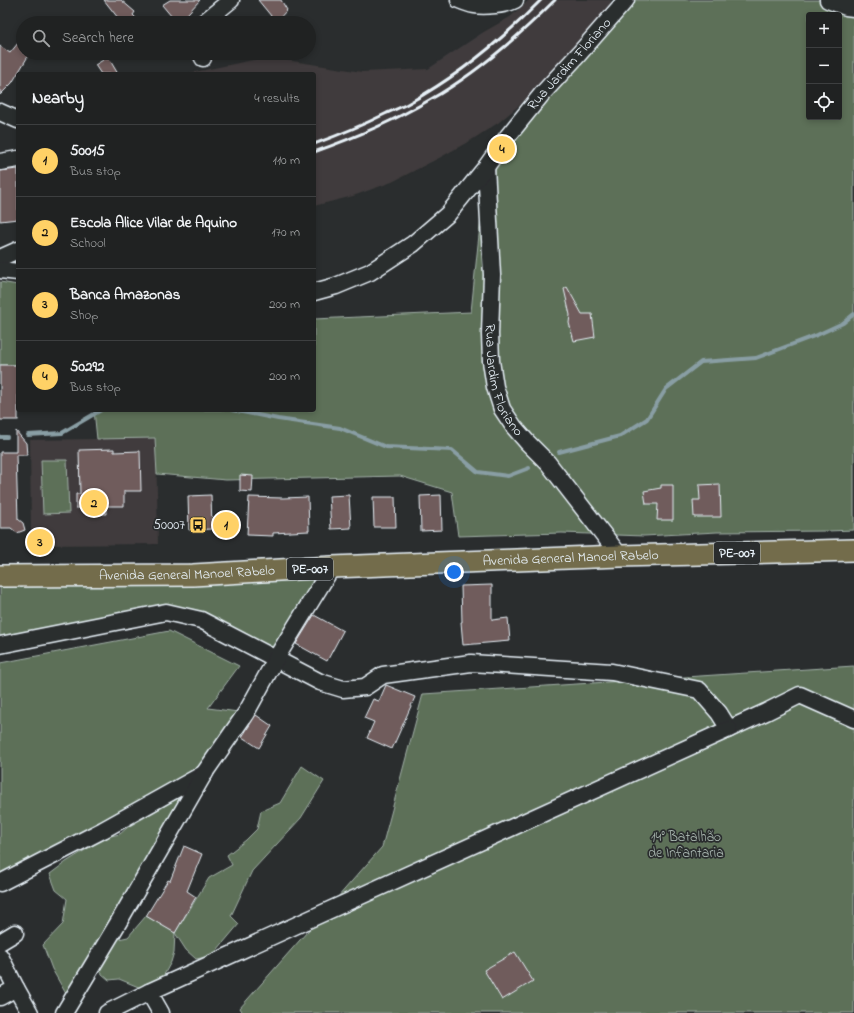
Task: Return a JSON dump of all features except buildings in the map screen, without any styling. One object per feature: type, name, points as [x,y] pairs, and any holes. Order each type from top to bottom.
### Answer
[{"type":"main road","name":"Avenida General Manoel Rabelo","points":[[0,576],[193,575],[332,567],[620,556],[854,550]]},
{"type":"street","points":[[212,16],[231,0]]},
{"type":"street","points":[[459,0],[474,5],[509,3],[515,0]]},
{"type":"street","name":"Rua Jardim Floriano","points":[[316,291],[336,286],[370,272],[413,244],[448,214],[542,94],[626,0]]},
{"type":"street","points":[[828,0],[846,7],[854,8]]},
{"type":"street","points":[[0,112],[16,119]]},
{"type":"street","points":[[0,162],[16,159]]},
{"type":"street","name":"Rua Jardim Floriano","points":[[486,167],[492,275],[490,334],[491,361],[495,387],[502,409],[514,427],[548,463],[620,556]]},
{"type":"street","points":[[0,258],[16,251]]},
{"type":"street","points":[[0,270],[16,272]]},
{"type":"street","points":[[64,1013],[205,772],[246,713],[275,659],[332,567]]},
{"type":"street","points":[[0,644],[166,612],[201,620],[320,682],[343,689],[366,687],[383,675],[471,663],[612,672],[699,690],[719,713],[729,729]]},
{"type":"street","points":[[107,1013],[149,992],[729,729],[800,695],[854,719]]},
{"type":"street","points":[[0,883],[103,830],[205,772]]},
{"type":"street","points":[[0,942],[16,933]]},
{"type":"street","points":[[0,956],[30,1013]]},
{"type":"street","points":[[0,997],[16,988]]},
{"type":"street","points":[[149,992],[161,1013]]},
{"type":"shaded area","points":[[529,0],[611,0],[605,14],[521,104],[498,123],[441,157],[392,182],[353,196],[316,205],[316,72],[195,72],[253,60],[286,60],[362,72],[428,69],[482,33],[510,17]]},
{"type":"shaded area","points":[[156,438],[158,544],[46,545],[46,533],[31,533],[30,440]]},
{"type":"green space","points":[[620,0],[854,0],[854,530],[717,532],[644,536],[562,533],[458,536],[452,492],[400,476],[226,480],[157,474],[155,438],[97,439],[94,412],[316,412],[316,319],[471,312],[486,167]]},
{"type":"green space","points":[[0,282],[16,285],[16,365],[0,365]]},
{"type":"green space","points":[[41,460],[67,460],[69,513],[43,514]]},
{"type":"green space","points":[[327,577],[278,655],[166,607],[0,639],[0,587],[200,585]]},
{"type":"green space","points":[[169,631],[239,666],[208,708],[246,713],[205,772],[0,878],[0,663]]},
{"type":"green space","name":"14° Batalhão de Infantaria","points":[[854,666],[854,1013],[243,1013],[240,1008],[382,847],[423,694]]},
{"type":"green space","points":[[302,766],[324,781],[301,818],[252,871],[231,916],[239,924],[212,956],[196,959],[186,950],[175,933],[209,878],[232,865],[227,855],[257,829],[261,811],[280,803]]},
{"type":"green space","points":[[182,796],[114,940],[128,937],[146,916],[175,933],[174,952],[171,962],[159,984],[141,988],[119,979],[109,980],[102,974],[93,956],[69,999],[52,969],[43,945],[63,924],[67,899],[56,890],[50,874],[106,837],[120,834],[128,827]]},
{"type":"waterway","points":[[559,452],[620,436],[647,419],[666,389],[701,362],[756,358],[817,335],[843,323],[854,314]]},
{"type":"waterway","points":[[28,435],[62,433],[98,412]]},
{"type":"waterway","points":[[242,412],[340,428],[386,447],[452,450],[478,472],[508,476],[529,468]]},
{"type":"waterway","points":[[0,437],[7,437]]},
{"type":"railway","points":[[316,143],[369,122],[427,93],[495,43],[541,0]]},
{"type":"railway","points":[[316,151],[388,122],[448,89],[496,54],[555,0]]},
{"type":"place","name":"50292","points":[[502,149]]},
{"type":"place","name":"Escola Alice Vilar de Aquino","points":[[94,503]]},
{"type":"place","name":"50007","points":[[198,525]]},
{"type":"place","name":"50015","points":[[226,525]]},
{"type":"place","name":"Banca Amazonas","points":[[40,542]]}]
